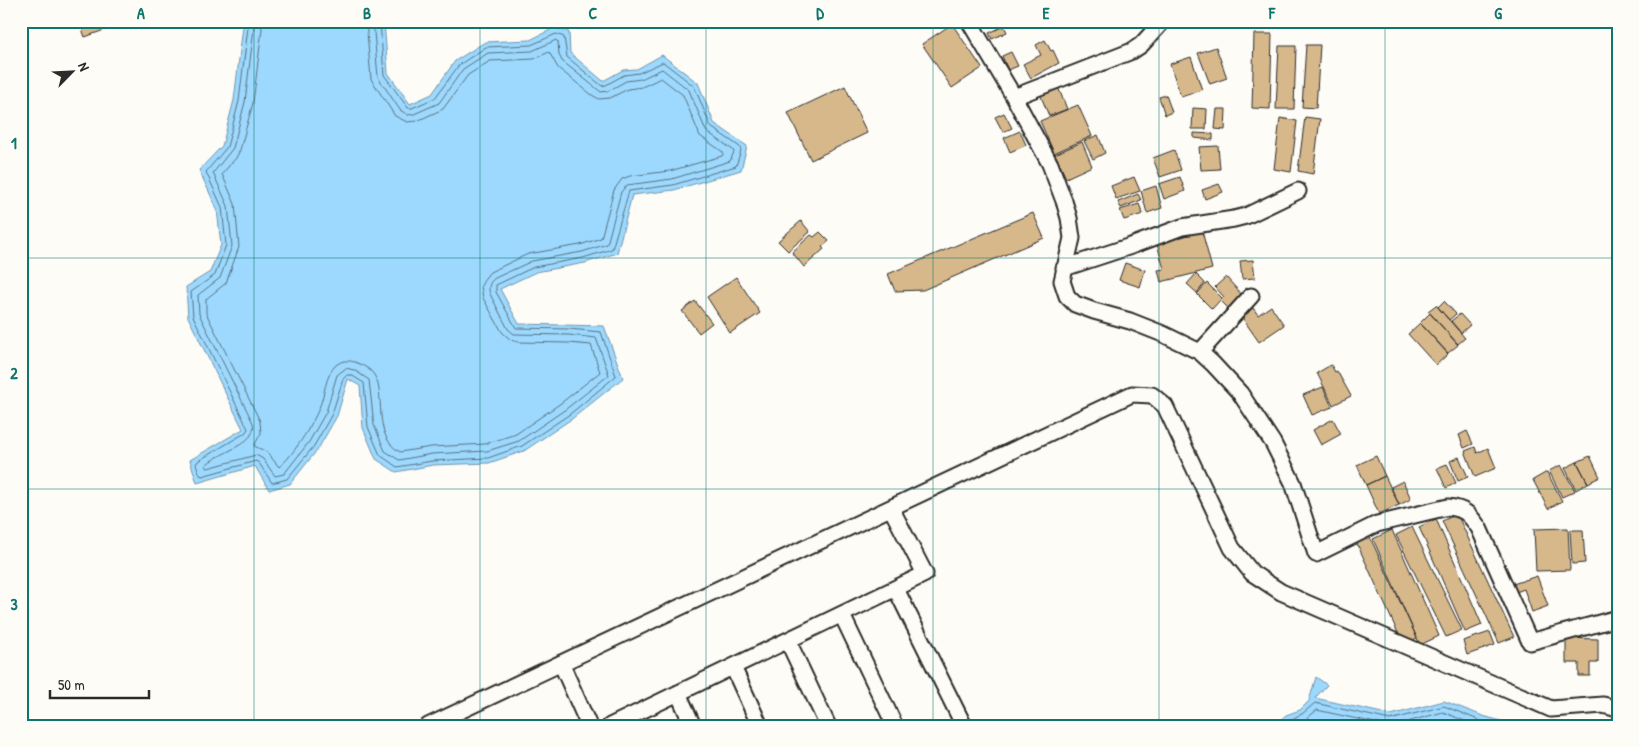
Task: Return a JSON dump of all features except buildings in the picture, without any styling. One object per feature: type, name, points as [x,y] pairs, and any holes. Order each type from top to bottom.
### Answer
[{"type":"street","points":[[969,21],[1014,97],[1050,164],[1070,218],[1072,238],[1064,268],[1063,287],[1070,301],[1094,311],[1145,326],[1200,352],[1213,364],[1240,393],[1263,426],[1287,470],[1316,554],[1377,524],[1448,507],[1460,508],[1470,515],[1479,528],[1530,642],[1618,618]]},
{"type":"street","points":[[1014,97],[1132,51],[1141,45],[1163,21]]},
{"type":"street","points":[[1064,268],[1182,227],[1246,216],[1298,190]]},
{"type":"street","points":[[1200,352],[1251,296]]},
{"type":"street","points":[[428,726],[1132,394],[1152,395],[1164,406],[1232,548],[1252,572],[1281,592],[1551,710],[1603,705],[1618,709]]},
{"type":"street","points":[[618,724],[924,574],[891,508]]},
{"type":"street","points":[[896,589],[964,726]]},
{"type":"street","points":[[842,615],[895,726]]},
{"type":"street","points":[[788,641],[828,726]]},
{"type":"street","points":[[561,663],[589,726]]},
{"type":"street","points":[[732,667],[760,726]]},
{"type":"street","points":[[678,693],[693,726]]},
{"type":"water","points":[[238,21],[384,21],[388,73],[410,104],[432,94],[455,61],[485,42],[530,40],[554,28],[569,32],[570,53],[603,81],[623,70],[637,69],[662,55],[698,83],[714,123],[747,146],[741,170],[674,190],[632,195],[617,253],[585,263],[536,272],[500,289],[519,324],[604,326],[623,378],[573,418],[524,451],[489,463],[433,465],[396,472],[376,459],[363,428],[360,386],[348,379],[337,416],[318,449],[290,484],[269,490],[255,466],[197,483],[190,460],[243,429],[188,317],[186,287],[210,272],[221,245],[217,209],[199,170],[222,146],[234,100],[243,26]]},
{"type":"water","points":[[1316,677],[1327,685],[1315,698],[1391,715],[1444,701],[1483,716],[1519,726],[1273,726],[1286,715],[1300,710],[1309,701]]}]
